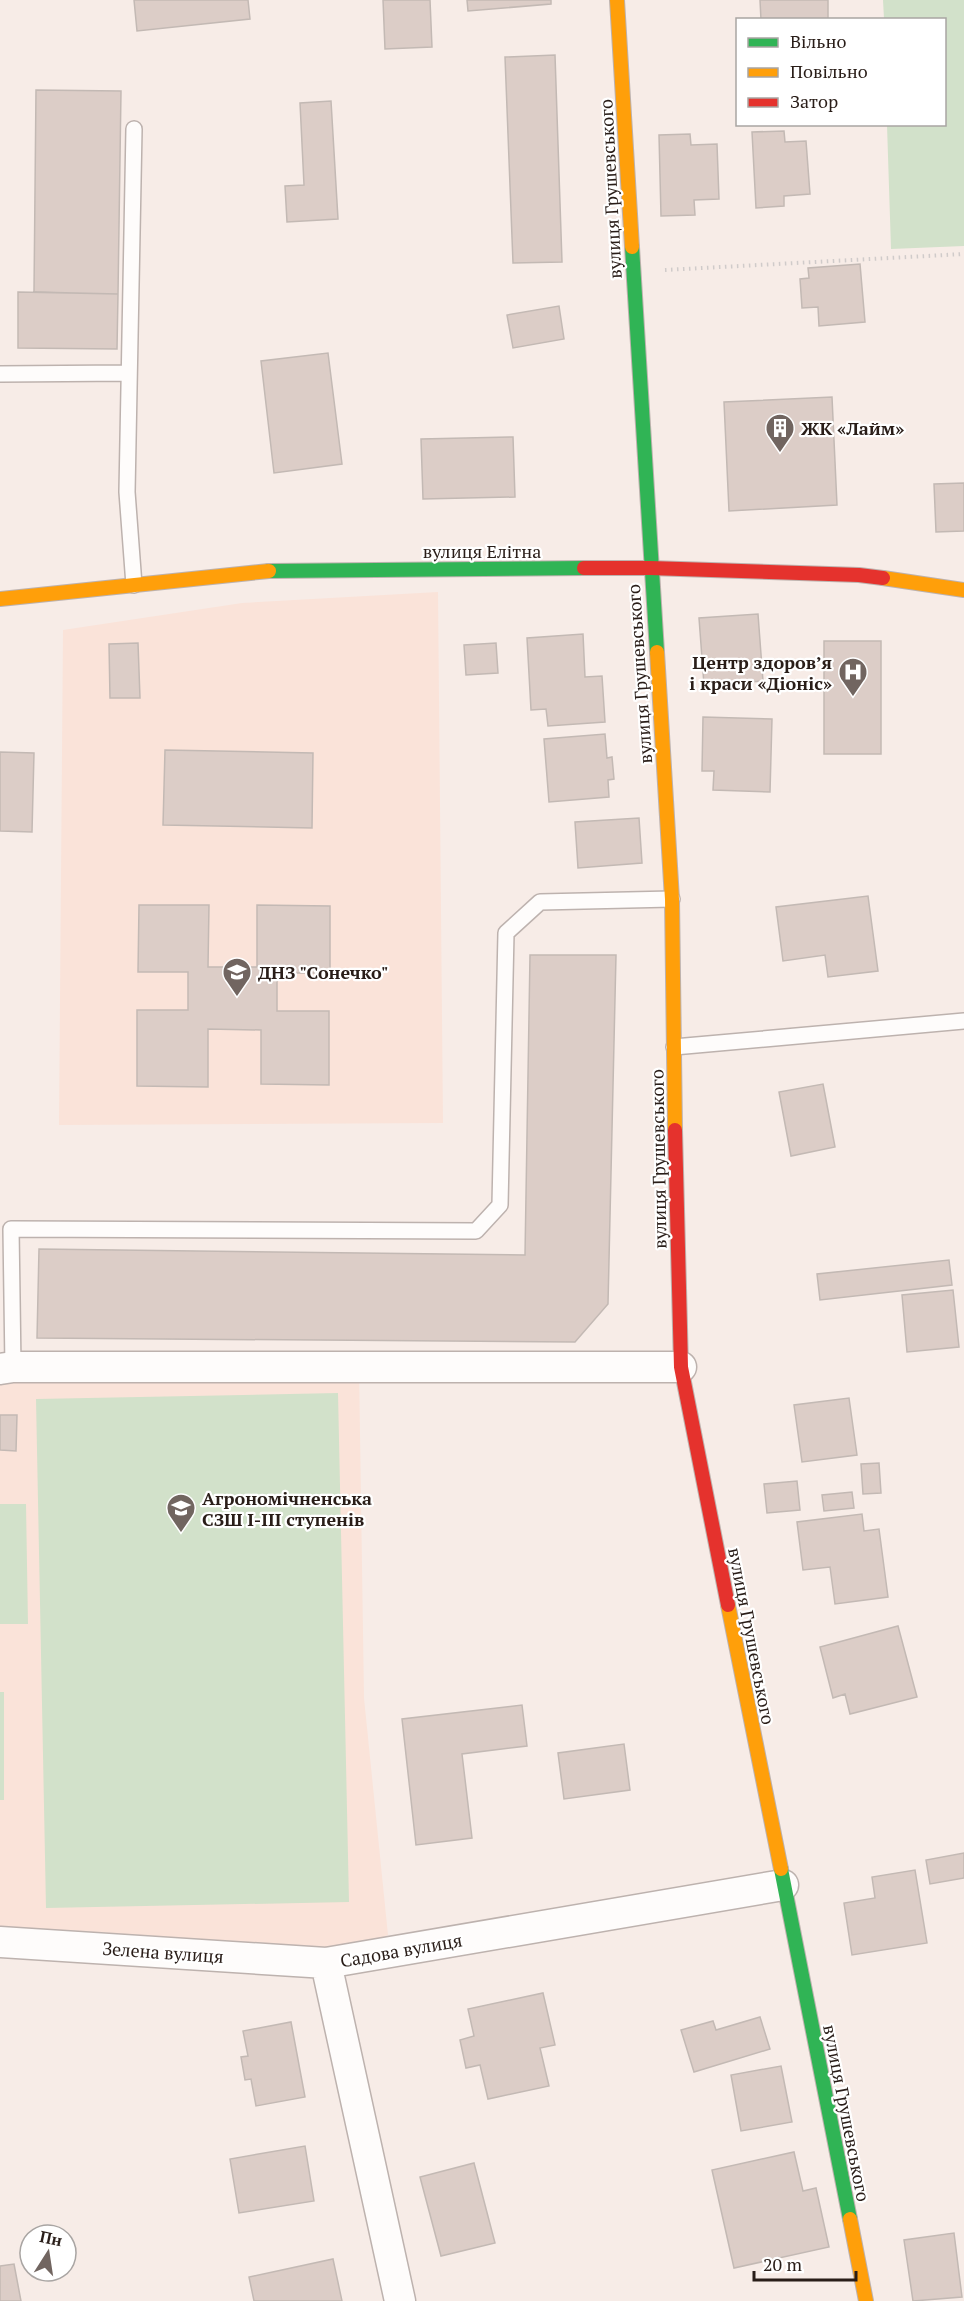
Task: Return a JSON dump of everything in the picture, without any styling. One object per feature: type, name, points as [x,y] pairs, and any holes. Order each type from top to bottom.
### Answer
[{"type":"street","name":"вулиця Грушевського","points":[[617,0],[672,899],[681,1367],[866,2301]]},
{"type":"street","name":"вулиця Елітна","points":[[0,599],[274,570],[650,568],[859,575],[964,590]]},
{"type":"street","points":[[7,1368],[681,1367]]},
{"type":"street","name":"Садова вулиця","points":[[400,2301],[326,1963],[783,1886]]},
{"type":"street","name":"Зелена вулиця","points":[[0,1942],[326,1963]]},
{"type":"lane","points":[[134,129],[127,492],[134,585]]},
{"type":"lane","points":[[0,374],[129,373]]},
{"type":"lane","points":[[7,1368],[11,1229],[476,1231],[500,1205],[506,933],[540,902],[672,899]]},
{"type":"lane","points":[[674,1047],[964,1021]]},
{"type":"path","points":[[633,272],[964,254]]},
{"type":"shaded area","points":[[438,592],[443,1123],[59,1125],[63,630],[242,603]]},
{"type":"shaded area","name":"Агрономічненська СЗШ І-ІІІ ступенів","points":[[359,1367],[364,1698],[388,1935],[326,1963],[0,1942],[0,1369]]},
{"type":"green space","points":[[883,0],[964,0],[964,246],[891,249],[887,126],[946,126],[946,18],[884,18]]},
{"type":"green space","name":"Агрономічненська СЗШ І-ІІІ ступенів","points":[[338,1393],[349,1902],[46,1908],[36,1399]]},
{"type":"green space","points":[[0,1504],[26,1504],[28,1624],[0,1624]]},
{"type":"green space","points":[[0,1692],[4,1692],[4,1800],[0,1800]]},
{"type":"building","points":[[134,0],[248,0],[250,19],[137,31]]},
{"type":"building","points":[[383,0],[430,0],[432,47],[385,49]]},
{"type":"building","points":[[467,0],[551,0],[551,4],[468,11]]},
{"type":"building","points":[[760,0],[828,0],[828,18],[761,18]]},
{"type":"building","points":[[555,55],[562,262],[513,263],[505,57]]},
{"type":"building","points":[[36,90],[121,91],[118,294],[34,292]]},
{"type":"building","points":[[331,101],[338,219],[287,222],[285,186],[304,185],[300,103]]},
{"type":"building","points":[[784,131],[785,142],[806,141],[810,194],[784,196],[784,206],[756,208],[752,132]]},
{"type":"building","points":[[690,134],[691,145],[717,144],[719,199],[694,200],[695,215],[661,216],[659,135]]},
{"type":"building","points":[[860,264],[865,322],[819,326],[818,307],[802,308],[800,279],[809,278],[808,268]]},
{"type":"building","points":[[18,292],[118,294],[117,349],[18,348]]},
{"type":"building","points":[[559,306],[564,339],[513,348],[507,315]]},
{"type":"building","points":[[328,353],[342,464],[274,473],[261,361]]},
{"type":"building","name":"ЖК «Лайм»","points":[[832,397],[837,505],[729,511],[724,402]]},
{"type":"building","points":[[513,437],[515,497],[423,499],[421,439]]},
{"type":"building","points":[[964,483],[964,531],[936,532],[934,484]]},
{"type":"building","points":[[758,614],[763,681],[704,685],[699,618]]},
{"type":"building","points":[[583,634],[585,677],[602,676],[605,722],[548,726],[546,709],[531,710],[527,638]]},
{"type":"building","name":"Центр здоровʼя і краси «Діоніс»","points":[[824,641],[881,641],[881,754],[824,754]]},
{"type":"building","points":[[138,643],[140,698],[110,698],[109,644]]},
{"type":"building","points":[[496,643],[498,673],[466,675],[464,645]]},
{"type":"building","points":[[703,717],[772,719],[770,792],[713,790],[714,771],[702,771]]},
{"type":"building","points":[[605,734],[607,758],[612,757],[614,779],[608,780],[609,797],[549,802],[544,739]]},
{"type":"building","points":[[165,750],[313,753],[312,828],[163,825]]},
{"type":"building","points":[[0,752],[34,753],[32,832],[0,831]]},
{"type":"building","points":[[639,818],[642,863],[578,868],[575,822]]},
{"type":"building","points":[[868,896],[878,971],[828,977],[825,955],[783,961],[776,907]]},
{"type":"building","points":[[139,905],[209,905],[208,967],[257,967],[257,905],[330,906],[330,973],[277,973],[277,1011],[329,1011],[329,1085],[261,1084],[261,1030],[208,1029],[208,1087],[137,1086],[137,1010],[188,1010],[188,972],[138,972]]},
{"type":"building","points":[[530,955],[616,955],[608,1304],[575,1342],[37,1338],[39,1249],[525,1255]]},
{"type":"building","points":[[823,1084],[835,1147],[791,1156],[779,1092]]},
{"type":"building","points":[[949,1260],[952,1285],[820,1300],[817,1274]]},
{"type":"building","points":[[953,1290],[959,1347],[907,1352],[902,1295]]},
{"type":"building","points":[[849,1398],[857,1455],[802,1462],[794,1405]]},
{"type":"building","points":[[0,1415],[17,1415],[16,1451],[0,1450]]},
{"type":"building","points":[[879,1463],[881,1493],[863,1494],[861,1464]]},
{"type":"building","points":[[797,1481],[800,1510],[767,1513],[764,1484]]},
{"type":"building","points":[[852,1492],[854,1508],[824,1511],[822,1495]]},
{"type":"building","points":[[862,1514],[864,1531],[879,1529],[888,1597],[835,1604],[830,1567],[803,1570],[797,1522]]},
{"type":"building","points":[[898,1626],[917,1697],[850,1714],[845,1694],[833,1698],[820,1647]]},
{"type":"building","points":[[522,1705],[527,1746],[462,1754],[472,1838],[416,1845],[402,1719]]},
{"type":"building","points":[[624,1744],[630,1790],[564,1799],[558,1753]]},
{"type":"building","points":[[964,1853],[964,1878],[930,1884],[926,1860]]},
{"type":"building","points":[[915,1870],[927,1943],[852,1955],[844,1903],[875,1898],[872,1877]]},
{"type":"building","points":[[543,1993],[555,2045],[540,2048],[549,2086],[488,2099],[480,2065],[466,2068],[460,2040],[474,2036],[468,2009]]},
{"type":"building","points":[[760,2017],[770,2049],[694,2072],[681,2030],[713,2021],[716,2030]]},
{"type":"building","points":[[291,2022],[305,2097],[256,2106],[251,2079],[245,2080],[241,2057],[248,2056],[243,2031]]},
{"type":"building","points":[[781,2066],[792,2122],[741,2131],[731,2075]]},
{"type":"building","points":[[305,2146],[314,2201],[239,2213],[230,2159]]},
{"type":"building","points":[[794,2152],[803,2191],[816,2188],[829,2247],[734,2268],[712,2170]]},
{"type":"building","points":[[474,2163],[495,2243],[441,2256],[420,2177]]},
{"type":"building","points":[[954,2233],[962,2297],[913,2301],[904,2240]]},
{"type":"building","points":[[333,2259],[342,2301],[254,2301],[249,2277]]},
{"type":"building","points":[[14,2264],[21,2301],[0,2301],[0,2266]]},
{"type":"traffic: fast","points":[[632,247],[657,652]]},
{"type":"traffic: fast","points":[[269,571],[584,568]]},
{"type":"traffic: fast","points":[[781,1869],[850,2219]]},
{"type":"traffic: slow","points":[[617,0],[632,247]]},
{"type":"traffic: slow","points":[[0,599],[269,571]]},
{"type":"traffic: slow","points":[[883,578],[964,590]]},
{"type":"traffic: slow","points":[[657,652],[672,899],[675,1130]]},
{"type":"traffic: slow","points":[[728,1605],[781,1869]]},
{"type":"traffic: slow","points":[[850,2219],[866,2301]]},
{"type":"traffic: jam","points":[[584,568],[650,568],[859,575],[883,578]]},
{"type":"traffic: jam","points":[[675,1130],[681,1367],[728,1605]]},
{"type":"place","name":"ЖК «Лайм»","points":[[780,454]]},
{"type":"place","name":"Центр здоровʼя і краси «Діоніс»","points":[[853,698]]},
{"type":"place","name":"ДНЗ \"Сонечко\"","points":[[237,998]]},
{"type":"place","name":"Агрономічненська СЗШ І-ІІІ ступенів","points":[[181,1534]]}]
